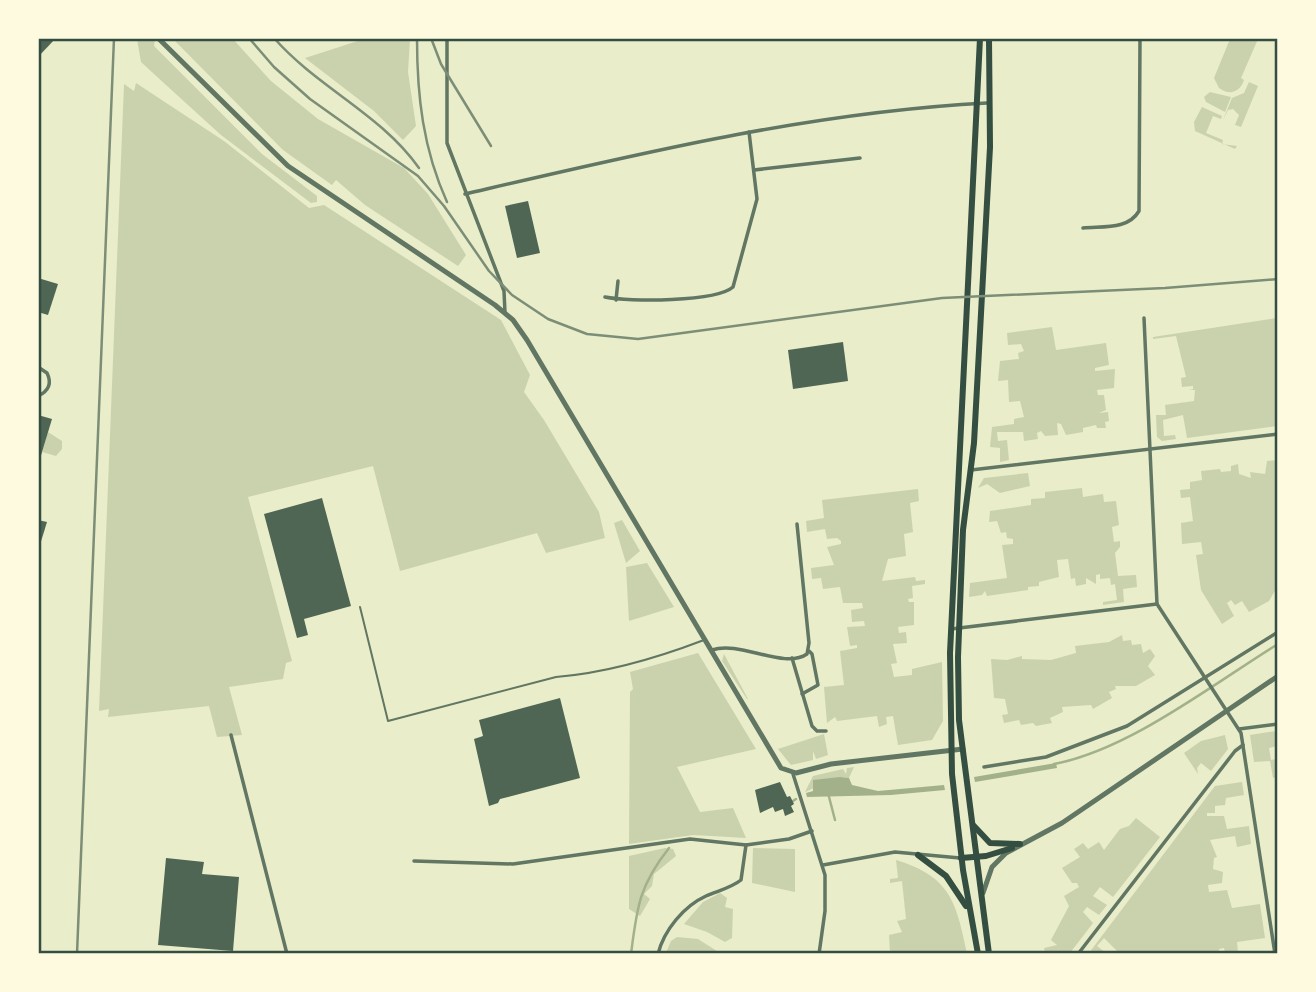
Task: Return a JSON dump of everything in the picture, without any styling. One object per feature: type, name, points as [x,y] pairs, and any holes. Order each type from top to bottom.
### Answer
[{"type":"main road","points":[[978,954],[961,858],[951,750],[966,314],[980,38]]},
{"type":"main road","points":[[989,38],[987,103],[990,147],[971,470],[955,629],[962,749],[989,954]]},
{"type":"main road","points":[[970,812],[977,831],[987,841],[1003,846],[1020,844]]},
{"type":"main road","points":[[961,858],[976,857],[1020,844]]},
{"type":"main road","points":[[918,855],[951,881],[971,918]]},
{"type":"street","points":[[158,38],[288,166],[505,314],[527,340],[781,768],[793,774],[831,764],[962,749]]},
{"type":"street","points":[[447,38],[447,143],[503,291],[505,314]]},
{"type":"street","points":[[1083,228],[1124,224],[1133,220],[1139,211],[1140,38]]},
{"type":"street","points":[[465,194],[749,132],[912,108],[987,103]]},
{"type":"street","points":[[605,297],[616,300],[658,300],[729,290],[735,283],[755,208],[749,132]]},
{"type":"street","points":[[754,170],[860,158]]},
{"type":"street","points":[[616,300],[618,281]]},
{"type":"street","points":[[1144,318],[1157,604],[1239,729],[1275,954]]},
{"type":"street","points":[[38,367],[47,373],[50,382],[46,391],[38,396]]},
{"type":"street","points":[[971,470],[1150,452],[1278,434]]},
{"type":"street","points":[[797,524],[809,651],[812,654],[817,687],[802,694]]},
{"type":"street","points":[[955,629],[1157,604]]},
{"type":"street","points":[[984,767],[1046,757],[1127,726],[1278,632]]},
{"type":"street","points":[[711,650],[730,647],[792,658],[805,656],[809,651]]},
{"type":"street","points":[[792,658],[814,730],[826,731]]},
{"type":"street","points":[[982,903],[992,867],[1020,844],[1062,823],[1278,676]]},
{"type":"street","points":[[1239,729],[1278,724]]},
{"type":"street","points":[[231,735],[287,954]]},
{"type":"street","points":[[1078,954],[1234,752],[1243,746]]},
{"type":"street","points":[[793,774],[823,864],[826,902],[819,954]]},
{"type":"street","points":[[414,861],[513,864],[690,839],[746,845],[789,839],[813,831]]},
{"type":"street","points":[[658,954],[672,926],[699,899],[739,882],[743,874],[746,845]]},
{"type":"street","points":[[823,864],[886,853],[961,858]]},
{"type":"lane","points":[[360,607],[388,721],[556,677],[584,675],[705,640]]},
{"type":"shaded area","points":[[137,39],[155,39],[154,46],[262,154],[317,196],[317,202],[311,203],[221,135],[141,62]]},
{"type":"shaded area","points":[[173,39],[233,39],[271,81],[318,119],[404,168],[428,194],[466,255],[458,266],[365,205],[336,180],[332,185],[283,150]]},
{"type":"shaded area","points":[[364,39],[410,39],[408,72],[416,126],[403,140],[374,111],[305,58]]},
{"type":"shaded area","points":[[1230,39],[1258,39],[1241,78],[1244,80],[1242,84],[1231,92],[1219,88],[1214,78]]},
{"type":"shaded area","points":[[1249,82],[1258,86],[1241,127],[1235,125],[1239,115],[1233,109],[1228,110],[1223,120],[1232,98],[1244,93]]},
{"type":"shaded area","points":[[136,83],[224,141],[309,208],[324,205],[501,320],[530,375],[524,392],[544,420],[599,512],[605,538],[546,553],[537,533],[400,571],[373,466],[248,497],[292,661],[286,663],[283,679],[229,687],[242,735],[217,737],[209,706],[108,717],[109,709],[99,711],[124,84],[134,91]]},
{"type":"shaded area","points":[[1210,92],[1231,97],[1225,112],[1206,102],[1204,97]]},
{"type":"shaded area","points":[[1202,107],[1222,116],[1221,119],[1213,116],[1206,133],[1223,140],[1222,143],[1195,131],[1194,122]]},
{"type":"shaded area","points":[[1277,318],[1277,426],[1187,438],[1183,415],[1163,420],[1164,436],[1175,435],[1176,439],[1162,441],[1157,437],[1156,415],[1166,415],[1165,405],[1194,401],[1195,390],[1189,390],[1193,389],[1193,386],[1182,387],[1181,378],[1186,377],[1176,336],[1153,337]]},
{"type":"shaded area","points":[[1052,327],[1056,350],[1106,343],[1109,365],[1095,368],[1095,371],[1115,369],[1114,388],[1097,390],[1098,395],[1104,395],[1106,410],[1099,413],[1108,412],[1109,421],[1105,422],[1106,428],[1097,428],[1096,425],[1083,428],[1083,432],[1066,435],[1061,424],[1057,423],[1058,435],[1045,436],[1041,431],[1037,433],[1038,439],[1024,441],[1023,432],[997,432],[998,441],[1007,440],[1009,460],[1000,462],[1000,448],[990,447],[992,427],[1014,424],[1014,419],[1024,417],[1020,401],[1009,402],[1008,380],[998,381],[1000,361],[1019,359],[1018,353],[1024,351],[1021,344],[1008,345],[1007,333]]},
{"type":"shaded area","points":[[48,432],[62,441],[62,449],[56,456],[42,452]]},
{"type":"shaded area","points":[[1277,460],[1276,589],[1269,601],[1249,612],[1242,601],[1235,605],[1231,600],[1227,603],[1234,616],[1222,624],[1201,590],[1196,555],[1203,554],[1201,542],[1182,544],[1181,523],[1193,521],[1190,497],[1181,498],[1180,490],[1190,489],[1190,482],[1202,480],[1201,471],[1231,471],[1231,466],[1238,464],[1239,474],[1251,478],[1250,472],[1265,474],[1267,461]]},
{"type":"shaded area","points":[[1028,473],[1030,486],[1000,493],[987,484],[978,488],[984,478]]},
{"type":"shaded area","points":[[1082,488],[1083,497],[1103,494],[1104,502],[1116,501],[1119,525],[1112,527],[1114,542],[1120,541],[1120,547],[1115,553],[1118,576],[1136,575],[1137,587],[1123,589],[1124,602],[1103,605],[1103,602],[1117,600],[1115,584],[1111,585],[1110,578],[1100,579],[1100,574],[1096,575],[1096,584],[1086,578],[1086,584],[1076,586],[1075,578],[1071,579],[1068,559],[1057,560],[1059,577],[1039,582],[1039,586],[987,596],[985,591],[982,595],[969,597],[970,583],[1007,578],[1002,545],[1013,544],[1013,539],[1007,538],[1006,532],[1001,533],[997,521],[989,522],[990,511],[1031,505],[1031,499],[1045,498],[1045,492]]},
{"type":"shaded area","points":[[918,489],[919,501],[910,503],[913,532],[904,534],[906,556],[888,559],[882,581],[915,577],[916,581],[925,580],[925,584],[912,586],[913,598],[908,599],[909,602],[914,602],[914,625],[898,627],[899,633],[906,632],[907,643],[893,644],[897,663],[891,664],[894,677],[912,675],[912,669],[942,662],[943,721],[932,740],[898,745],[893,716],[886,717],[887,724],[879,727],[877,716],[837,721],[835,717],[827,723],[824,687],[844,685],[840,651],[857,648],[857,645],[850,646],[847,627],[865,626],[864,621],[852,622],[851,610],[863,608],[862,603],[843,603],[840,587],[823,589],[821,578],[812,579],[811,568],[834,565],[827,547],[841,544],[841,541],[837,538],[827,539],[825,529],[807,532],[806,521],[824,518],[822,500]]},
{"type":"shaded area","points":[[622,520],[640,551],[626,563],[614,523]]},
{"type":"shaded area","points":[[647,563],[674,607],[629,621],[626,567]]},
{"type":"shaded area","points":[[1122,635],[1123,641],[1131,640],[1132,645],[1141,644],[1143,653],[1150,649],[1155,656],[1148,666],[1155,675],[1136,686],[1115,686],[1116,689],[1109,692],[1112,698],[1093,709],[1091,705],[1062,707],[1063,712],[1050,718],[1052,723],[1021,725],[1019,720],[1004,723],[1002,715],[1008,714],[1005,699],[994,698],[991,659],[1007,660],[1022,656],[1022,659],[1051,660],[1076,653],[1075,646],[1109,642]]},
{"type":"shaded area","points":[[698,653],[756,749],[677,767],[700,812],[733,808],[746,838],[693,835],[629,844],[630,692],[633,689],[630,672]]},
{"type":"shaded area","points":[[724,654],[748,699],[722,661]]},
{"type":"shaded area","points":[[1276,731],[1277,746],[1269,748],[1271,760],[1277,759],[1277,777],[1273,778],[1270,761],[1254,762],[1250,735]]},
{"type":"shaded area","points":[[824,734],[828,755],[816,759],[813,751],[813,760],[791,765],[778,749]]},
{"type":"shaded area","points":[[1225,735],[1228,749],[1211,771],[1201,763],[1197,768],[1198,774],[1184,753],[1201,741]]},
{"type":"shaded area","points":[[1056,763],[1057,768],[975,782],[974,777]]},
{"type":"shaded area","points":[[854,767],[849,778],[840,777],[805,792],[813,776],[843,769],[846,774],[847,768]]},
{"type":"shaded area","points":[[849,778],[852,785],[878,791],[944,785],[945,790],[891,795],[807,797],[806,793],[813,791],[813,780]]},
{"type":"shaded area","points":[[1242,782],[1244,795],[1226,798],[1225,805],[1215,806],[1215,813],[1207,813],[1207,816],[1224,816],[1227,829],[1249,826],[1251,844],[1237,847],[1235,836],[1210,840],[1217,857],[1214,858],[1213,869],[1223,872],[1222,883],[1208,885],[1209,892],[1227,890],[1232,908],[1260,904],[1265,938],[1237,942],[1238,953],[1225,953],[1224,948],[1219,949],[1219,954],[1120,954],[1104,938],[1097,946],[1106,953],[1089,953],[1215,786]]},
{"type":"shaded area","points":[[1136,818],[1160,837],[1113,897],[1100,887],[1093,896],[1107,905],[1099,915],[1087,907],[1083,912],[1093,923],[1070,953],[1045,953],[1044,948],[1057,945],[1051,940],[1069,906],[1064,896],[1079,887],[1077,883],[1072,883],[1062,868],[1080,857],[1074,849],[1083,843],[1088,849],[1099,842],[1104,850],[1120,829],[1129,826]]},
{"type":"shaded area","points":[[665,848],[673,849],[676,856],[654,874],[652,886],[644,894],[650,899],[640,916],[629,909],[629,856]]},
{"type":"shaded area","points":[[753,848],[795,849],[795,892],[752,883]]},
{"type":"shaded area","points":[[896,860],[914,867],[940,883],[954,906],[967,953],[890,953],[889,935],[902,932],[897,921],[906,919],[902,881],[890,883],[890,879],[898,878]]},
{"type":"shaded area","points":[[720,893],[727,898],[725,907],[733,909],[732,938],[725,942],[684,924],[703,902]]},
{"type":"shaded area","points":[[677,937],[698,939],[720,953],[666,953],[671,941]]},
{"type":"building","points":[[38,38],[56,38],[38,57]]},
{"type":"building","points":[[528,201],[540,253],[517,258],[505,206]]},
{"type":"building","points":[[38,278],[58,284],[48,315],[38,312]]},
{"type":"building","points":[[843,342],[848,381],[793,389],[788,350]]},
{"type":"building","points":[[38,415],[52,419],[39,462],[38,462]]},
{"type":"building","points":[[322,498],[351,606],[304,619],[308,635],[297,638],[264,514]]},
{"type":"building","points":[[38,520],[47,522],[39,548],[38,548]]},
{"type":"building","points":[[560,698],[580,778],[500,799],[498,803],[489,806],[474,739],[483,736],[479,720]]},
{"type":"building","points":[[780,782],[787,797],[790,796],[794,804],[791,806],[794,812],[785,816],[783,809],[775,812],[773,807],[760,813],[755,790]]},
{"type":"building","points":[[166,858],[204,862],[202,874],[239,877],[233,951],[158,945]]},
{"type":"waterway","points":[[1054,764],[1112,745],[1141,730],[1278,644]]},
{"type":"waterway","points":[[828,793],[835,820]]},
{"type":"waterway","points":[[631,954],[635,923],[645,886],[669,848]]},
{"type":"railway","points":[[77,954],[114,38]]},
{"type":"railway","points":[[249,38],[274,67],[310,99],[418,176],[444,206],[489,271],[512,295],[548,319],[587,334],[638,339],[942,298],[1165,288],[1278,279]]},
{"type":"railway","points":[[274,38],[310,72],[386,132],[419,168]]},
{"type":"railway","points":[[417,38],[423,122],[432,162],[447,202]]},
{"type":"railway","points":[[431,38],[441,64],[491,146]]}]
